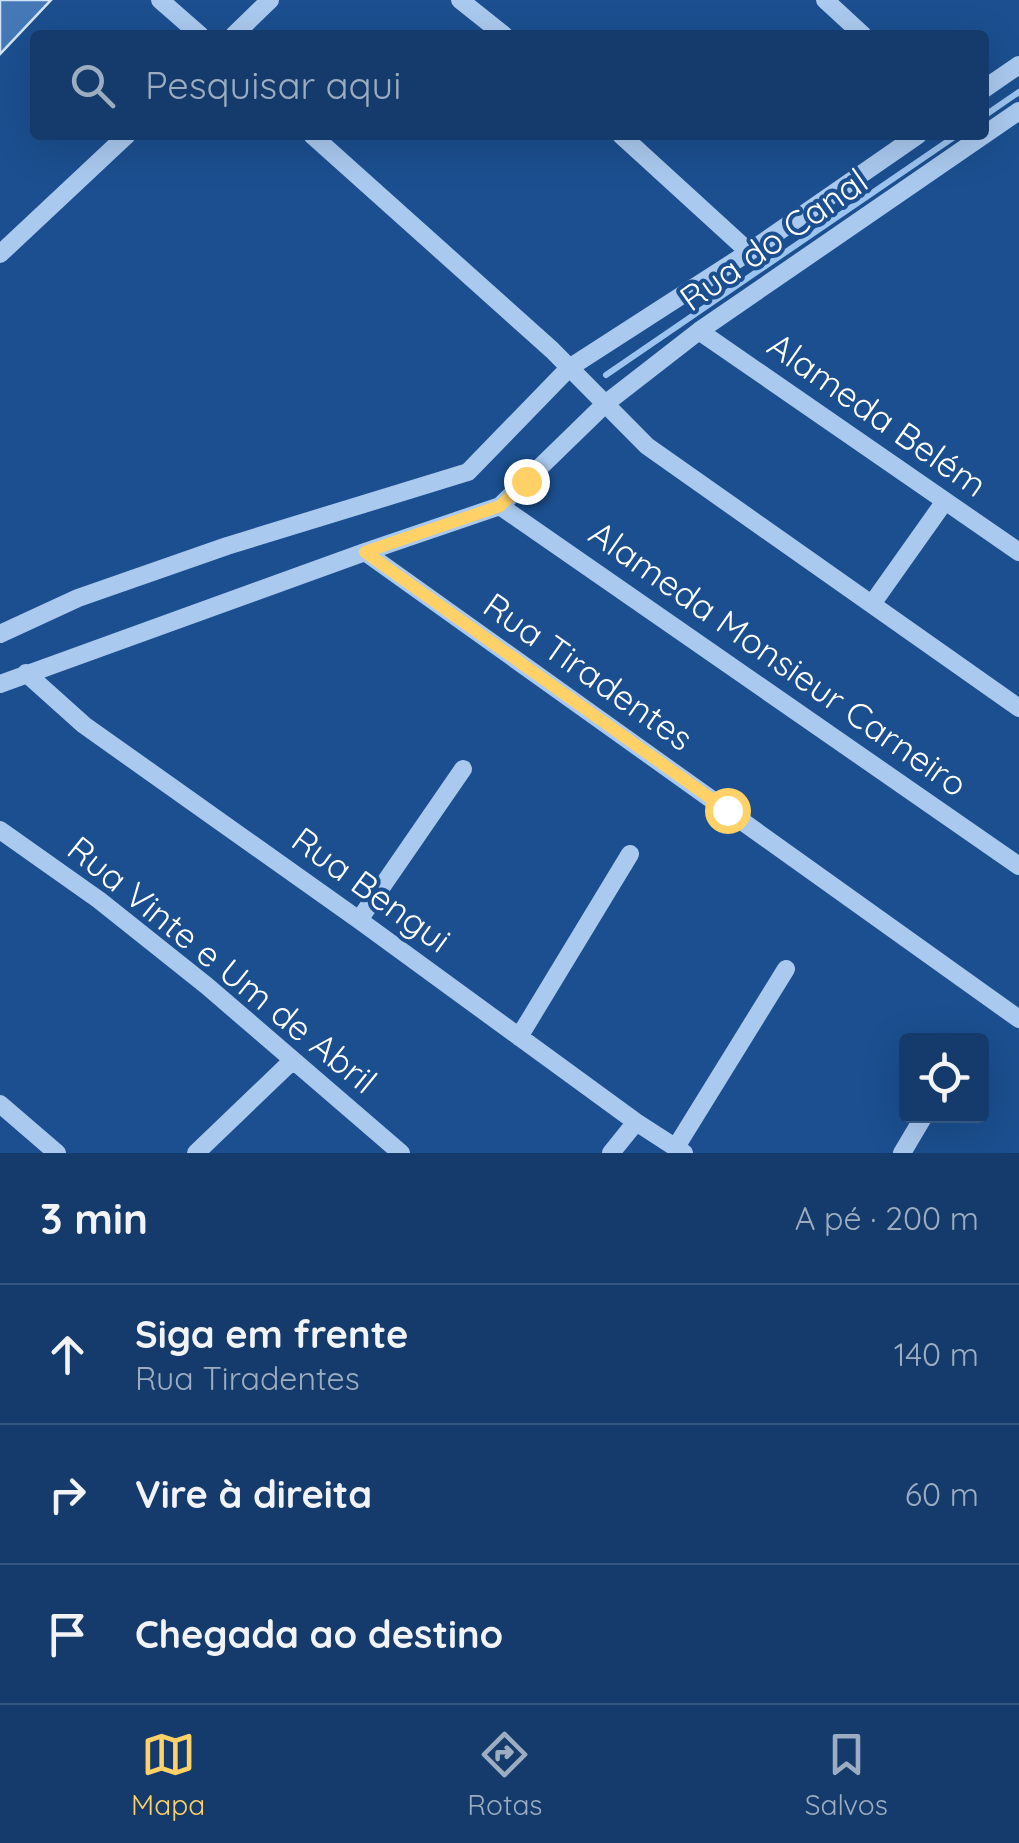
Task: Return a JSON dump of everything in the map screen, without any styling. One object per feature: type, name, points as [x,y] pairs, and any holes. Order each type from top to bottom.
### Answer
[{"type":"street","points":[[160,0],[194,30]]},
{"type":"street","points":[[239,30],[270,0]]},
{"type":"street","points":[[460,0],[498,30]]},
{"type":"street","points":[[825,0],[858,30]]},
{"type":"street","points":[[989,86],[1019,65]]},
{"type":"street","name":"Rua do Canal","points":[[989,132],[1019,111]]},
{"type":"street","points":[[0,254],[122,140]]},
{"type":"street","points":[[318,140],[552,350],[647,446],[1019,708]]},
{"type":"street","points":[[627,140],[749,252]]},
{"type":"street","points":[[0,634],[78,598],[226,546],[468,472],[569,368],[749,252],[911,140]]},
{"type":"street","name":"Rua do Canal","points":[[500,506],[605,404],[699,331],[977,140]]},
{"type":"street","name":"Alameda Belém","points":[[699,331],[1019,552]]},
{"type":"street","points":[[872,604],[944,501]]},
{"type":"street","points":[[0,684],[500,506]]},
{"type":"street","name":"Alameda Monsieur Carneiro","points":[[500,506],[1019,866]]},
{"type":"street","name":"Rua Tiradentes","points":[[365,552],[1019,1019]]},
{"type":"street","name":"Rua Bengui","points":[[26,673],[84,725],[680,1150]]},
{"type":"street","points":[[359,920],[464,769]]},
{"type":"street","name":"Rua Vinte e Um de Abril","points":[[0,830],[98,900],[207,986],[401,1153]]},
{"type":"street","points":[[519,1037],[630,854]]},
{"type":"street","points":[[680,1150],[786,969]]},
{"type":"street","points":[[196,1153],[294,1060]]},
{"type":"street","points":[[0,1104],[57,1153]]},
{"type":"street","points":[[611,1153],[636,1122]]},
{"type":"street","points":[[902,1153],[920,1123]]},
{"type":"building","points":[[0,0],[51,0],[0,54]]},
{"type":"waterway","points":[[989,113],[1019,92]]},
{"type":"waterway","points":[[606,375],[950,140]]},
{"type":"route","points":[[526,481],[500,506],[365,552],[727,810]]}]
